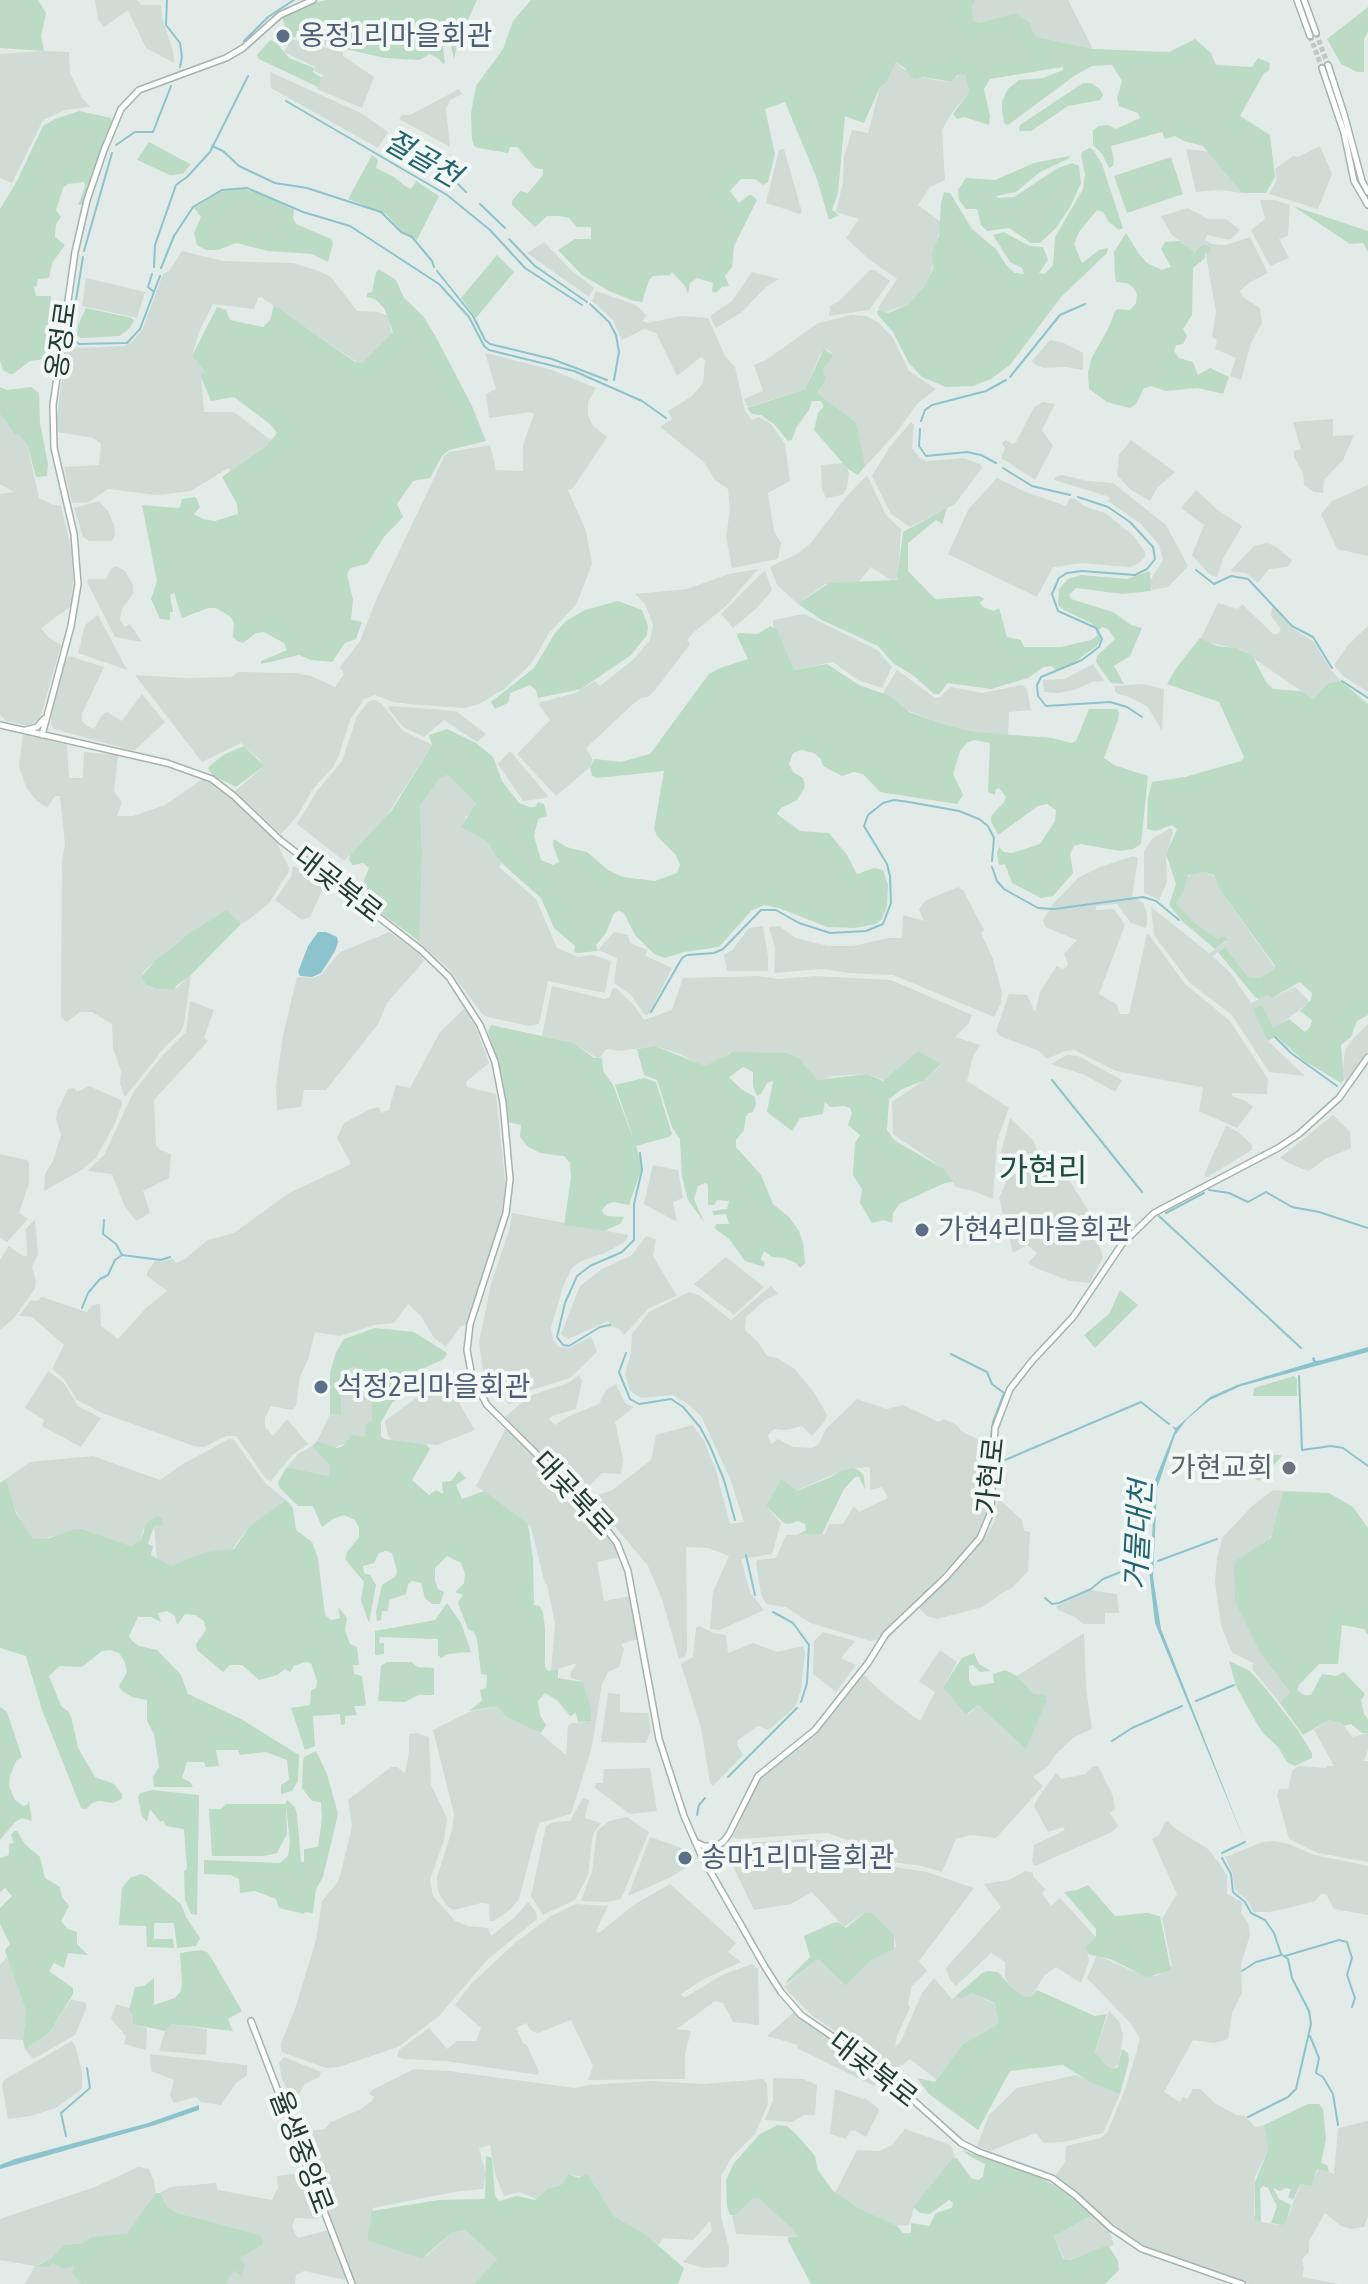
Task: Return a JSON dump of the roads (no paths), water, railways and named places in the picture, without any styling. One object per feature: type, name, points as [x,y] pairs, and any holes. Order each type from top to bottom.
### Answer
[{"type":"street","name":"옹정로","points":[[42,735],[75,612],[77,569],[74,534],[54,448],[53,405],[68,292],[82,220],[118,116],[127,101],[139,90],[231,55],[280,15],[313,0]]},
{"type":"street","points":[[1297,0],[1313,34],[1304,0]]},
{"type":"street","points":[[1368,192],[1358,170],[1344,114],[1325,67],[1354,181],[1368,205]]},
{"type":"street","points":[[23,730],[37,727],[47,715]]},
{"type":"street","points":[[47,715],[49,730],[65,741]]},
{"type":"street","name":"대곶북로","points":[[0,725],[190,770],[223,786],[280,840],[421,950],[449,977],[487,1040],[497,1071],[510,1179],[506,1213],[470,1324],[467,1350],[472,1377],[487,1405],[594,1511],[617,1543],[628,1571],[659,1739],[684,1816],[701,1855],[765,1967],[790,2003],[811,2023],[873,2064],[961,2143],[1052,2178],[1111,2228],[1142,2249],[1242,2284]]},
{"type":"street","name":"가현로","points":[[701,1855],[723,1842],[734,1827],[758,1776],[829,1715],[886,1634],[946,1577],[980,1538],[991,1512],[995,1428],[1010,1389],[1073,1317],[1122,1244],[1154,1213],[1299,1134],[1339,1098],[1368,1057]]},
{"type":"street","points":[[695,1842],[717,1846]]},
{"type":"street","points":[[708,1867],[711,1853],[717,1846]]},
{"type":"street","name":"율생중앙로","points":[[251,2021],[352,2284]]},
{"type":"water","points":[[318,932],[337,937],[335,951],[321,973],[312,977],[300,976],[298,972],[308,946]]},
{"type":"water","points":[[1368,1347],[1368,1352],[1241,1386],[1210,1400],[1187,1419],[1175,1435],[1157,1488],[1153,1577],[1161,1629],[1245,1842],[1155,1623],[1148,1561],[1151,1557],[1155,1480],[1175,1430],[1172,1426],[1176,1428],[1210,1397],[1237,1385],[1313,1362],[1314,1357],[1316,1361],[1322,1360]]},
{"type":"water","points":[[199,2105],[199,2110],[155,2125],[0,2169],[0,2165],[15,2159],[148,2123]]},
{"type":"waterway","points":[[167,0],[166,25],[180,43],[180,67]]},
{"type":"waterway","points":[[244,41],[268,17],[294,0]]},
{"type":"waterway","points":[[154,267],[155,245],[176,185],[210,152],[248,76]]},
{"type":"waterway","points":[[116,145],[135,132],[153,132],[171,86]]},
{"type":"waterway","name":"절골천","points":[[286,101],[447,195],[490,230],[525,268],[582,305]]},
{"type":"waterway","points":[[212,146],[223,151],[239,166],[275,183],[307,188],[381,212],[401,232],[412,237],[434,267]]},
{"type":"waterway","points":[[84,251],[112,153]]},
{"type":"waterway","points":[[449,167],[451,177],[466,192]]},
{"type":"waterway","points":[[161,268],[174,236],[193,207],[222,190],[247,188],[303,212],[350,226],[439,284],[469,317],[489,350],[574,371],[642,401],[666,418]]},
{"type":"waterway","points":[[480,204],[505,228]]},
{"type":"waterway","points":[[509,239],[535,266],[587,302]]},
{"type":"waterway","points":[[75,306],[83,257]]},
{"type":"waterway","points":[[437,271],[473,316],[490,344],[552,359],[607,380]]},
{"type":"waterway","points":[[152,274],[148,287],[154,292]]},
{"type":"waterway","points":[[74,319],[72,338],[79,344],[127,343],[140,329],[160,276]]},
{"type":"waterway","points":[[590,304],[609,322],[616,335],[619,352],[614,380]]},
{"type":"waterway","points":[[1010,377],[1060,315],[1085,304]]},
{"type":"waterway","points":[[921,421],[925,410],[932,405],[986,391],[1006,380]]},
{"type":"waterway","points":[[920,429],[919,446],[926,456],[967,452],[996,463]]},
{"type":"waterway","points":[[1003,468],[1032,486],[1070,495]]},
{"type":"waterway","points":[[1078,497],[1108,507],[1130,522],[1153,547],[1155,559],[1147,569],[1135,575],[1082,571],[1067,573],[1059,578],[1052,594],[1058,611],[1096,628],[1102,639],[1099,647],[1082,660],[1041,677],[1037,685],[1038,696],[1046,706],[1110,702],[1127,707],[1142,717]]},
{"type":"waterway","points":[[1196,570],[1214,584],[1231,576],[1248,579],[1292,626],[1313,637],[1332,668]]},
{"type":"waterway","points":[[1342,681],[1368,698]]},
{"type":"waterway","points":[[651,1012],[682,958],[723,949],[761,910],[776,910],[799,923],[830,933],[866,931],[883,924],[891,903],[890,876],[887,864],[864,826],[868,815],[883,803],[894,800],[909,802],[959,811],[979,819],[988,826],[994,838],[992,861]]},
{"type":"waterway","points":[[992,867],[1004,889],[1038,908],[1054,909],[1143,897],[1156,901],[1179,920]]},
{"type":"waterway","points":[[1275,1037],[1291,1053],[1337,1086]]},
{"type":"waterway","points":[[1052,1080],[1142,1192]]},
{"type":"waterway","points":[[610,1325],[600,1327],[569,1346],[563,1345],[557,1337],[565,1303],[577,1276],[590,1266],[622,1252],[634,1240],[634,1204],[642,1170],[640,1153]]},
{"type":"waterway","points":[[1209,1190],[1229,1193],[1248,1202],[1266,1192],[1292,1207],[1368,1228]]},
{"type":"waterway","points":[[1166,1213],[1204,1193]]},
{"type":"waterway","points":[[1159,1216],[1301,1348]]},
{"type":"waterway","points":[[82,1308],[88,1293],[108,1275],[115,1260],[122,1255],[116,1244],[103,1234],[104,1220]]},
{"type":"waterway","points":[[122,1255],[161,1260],[170,1257]]},
{"type":"waterway","points":[[626,1353],[619,1372],[630,1399],[639,1404],[671,1399],[683,1407],[700,1427],[710,1446],[735,1520]]},
{"type":"waterway","points":[[951,1354],[987,1372],[992,1384],[1004,1393],[993,1422],[990,1444]]},
{"type":"waterway","points":[[1299,1376],[1302,1450],[1331,1446],[1343,1448],[1368,1466]]},
{"type":"waterway","points":[[998,1445],[999,1459],[1005,1460],[1141,1402],[1169,1424]]},
{"type":"waterway","name":"거물대천","points":[[1158,1561],[1217,1539]]},
{"type":"waterway","points":[[746,1555],[755,1595]]},
{"type":"waterway","name":"거물대천","points":[[1045,1598],[1052,1604],[1059,1603],[1091,1589],[1103,1579],[1143,1563]]},
{"type":"waterway","points":[[773,1612],[793,1623],[809,1645],[807,1683],[801,1702]]},
{"type":"waterway","points":[[1196,1701],[1234,1685]]},
{"type":"waterway","points":[[1112,1741],[1132,1728],[1182,1706]]},
{"type":"waterway","points":[[728,1777],[797,1708]]},
{"type":"waterway","points":[[697,1815],[699,1805],[705,1798]]},
{"type":"waterway","points":[[1222,1853],[1245,1842]]},
{"type":"waterway","points":[[1222,1858],[1231,1874],[1233,1892],[1245,1902],[1251,1913],[1265,1920],[1274,1933],[1281,1954],[1288,1959],[1292,1978],[1309,2011],[1311,2024],[1296,2089],[1288,2097],[1248,2117]]},
{"type":"waterway","points":[[1285,1956],[1339,1940],[1347,1942],[1352,1958],[1347,1975],[1355,1998],[1352,2007]]},
{"type":"waterway","points":[[1242,1971],[1256,1962],[1281,1955]]},
{"type":"waterway","points":[[1310,2036],[1319,2058],[1316,2073],[1323,2077],[1333,2094],[1338,2125]]},
{"type":"waterway","points":[[66,2136],[61,2113],[90,2088],[87,2068]]},
{"type":"tunnel","points":[[1316,33],[1328,65]]},
{"type":"tunnel","points":[[1310,36],[1322,68]]},
{"type":"place","name":"옹정1리마을회관","points":[[283,36]]},
{"type":"place","name":"가현4리마을회관","points":[[922,1230]]},
{"type":"place","name":"석정2리마을회관","points":[[321,1387]]},
{"type":"place","name":"가현교회","points":[[1289,1468]]},
{"type":"place","name":"송마1리마을회관","points":[[685,1858]]},
{"type":"district","name":"가현리","points":[[1043,1171]]}]
